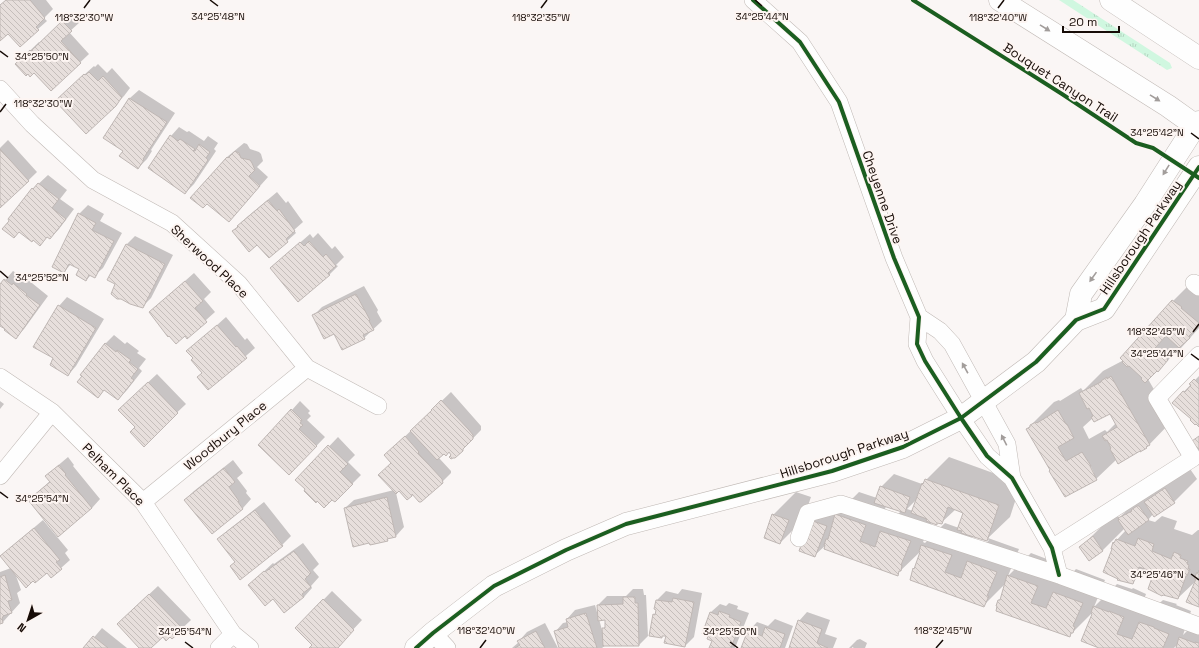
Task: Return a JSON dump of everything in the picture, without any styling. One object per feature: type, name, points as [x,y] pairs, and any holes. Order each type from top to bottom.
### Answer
[{"type":"street","name":"Cheyenne Drive","points":[[753,0],[800,42],[840,102],[894,258],[918,317],[917,344],[925,360],[961,418],[987,456],[1012,478]]},
{"type":"street","points":[[1000,0],[1198,125]]},
{"type":"street","points":[[1111,0],[1199,58]]},
{"type":"street","name":"Sherwood Place","points":[[0,89],[32,124],[93,180],[172,223],[239,284],[307,368],[378,406]]},
{"type":"street","name":"Hillsborough Parkway","points":[[1076,320],[1081,294],[1145,204],[1172,160],[1198,125]]},
{"type":"street","name":"Hillsborough Parkway","points":[[416,648],[440,641],[494,586],[566,550],[626,524],[832,471],[903,447],[961,418],[1036,362],[1076,320],[1104,309],[1199,167]]},
{"type":"street","points":[[918,317],[940,331],[952,344],[1007,444],[1012,478],[1052,548],[1059,575]]},
{"type":"street","points":[[1052,548],[1193,458],[1157,398],[1199,355]]},
{"type":"street","name":"Woodbury Place","points":[[143,502],[307,368]]},
{"type":"street","name":"Pelham Place","points":[[0,377],[52,412],[143,502],[233,634],[250,648]]},
{"type":"street","points":[[0,476],[52,412]]},
{"type":"street","points":[[799,538],[808,513],[841,504],[1059,575],[1199,626]]},
{"type":"street","points":[[218,648],[233,634]]},
{"type":"green space","points":[[1059,0],[1073,0],[1170,63],[1172,68],[1167,70]]},
{"type":"building","points":[[6,0],[30,0],[45,18],[36,27],[39,30],[20,47],[8,34],[0,41],[0,5]]},
{"type":"building","points":[[62,21],[72,31],[61,41],[81,63],[51,91],[34,73],[30,77],[28,74],[26,76],[15,64],[30,50],[31,51]]},
{"type":"building","points":[[89,72],[98,81],[103,76],[122,97],[116,106],[86,134],[55,101],[84,74],[85,75]]},
{"type":"building","points":[[129,98],[167,122],[138,169],[119,156],[123,151],[103,138]]},
{"type":"building","points":[[170,135],[178,141],[180,139],[195,149],[193,151],[195,151],[199,144],[210,152],[206,158],[208,160],[185,194],[148,168]]},
{"type":"building","points":[[0,149],[29,181],[0,208]]},
{"type":"building","points":[[235,151],[239,153],[241,158],[250,160],[255,170],[249,176],[260,186],[229,222],[207,204],[203,208],[190,198],[227,157],[228,158]]},
{"type":"building","points":[[38,183],[59,199],[52,208],[66,219],[50,239],[47,237],[40,246],[19,232],[14,238],[2,229],[32,188],[33,189]]},
{"type":"building","points":[[268,200],[277,211],[279,209],[295,231],[286,239],[288,242],[269,258],[257,245],[249,252],[232,231]]},
{"type":"building","points":[[78,213],[96,223],[92,230],[114,241],[95,278],[89,275],[86,281],[76,275],[79,269],[69,264],[64,273],[52,267]]},
{"type":"building","points":[[309,241],[323,257],[326,254],[336,266],[328,273],[330,275],[298,302],[270,268],[300,242],[304,246]]},
{"type":"building","points":[[126,244],[165,264],[143,308],[130,304],[121,299],[117,299],[111,294],[115,284],[107,280]]},
{"type":"building","points":[[4,279],[12,285],[13,283],[40,305],[16,339],[0,326],[0,284]]},
{"type":"building","points":[[185,281],[203,301],[195,308],[207,322],[187,339],[185,336],[176,344],[169,336],[168,337],[149,312]]},
{"type":"building","points":[[356,294],[374,330],[363,335],[365,339],[342,350],[334,334],[324,339],[312,315]]},
{"type":"building","points":[[1172,300],[1199,323],[1199,326],[1189,336],[1190,338],[1179,348],[1166,336],[1155,348],[1168,360],[1158,372],[1157,371],[1145,383],[1141,379],[1142,378],[1129,366],[1127,367],[1122,362],[1123,361],[1120,358]]},
{"type":"building","points":[[58,305],[96,328],[68,376],[50,365],[53,358],[33,347]]},
{"type":"building","points":[[217,325],[247,358],[208,390],[197,377],[202,373],[191,360],[193,358],[186,351]]},
{"type":"building","points":[[105,343],[116,352],[117,350],[131,360],[129,362],[138,369],[131,378],[134,380],[118,400],[104,390],[98,398],[77,382],[82,376],[80,375]]},
{"type":"building","points":[[1111,376],[1150,445],[1118,464],[1107,440],[1105,441],[1102,436],[1117,427],[1110,414],[1094,422],[1089,408],[1087,409],[1079,393]]},
{"type":"building","points":[[1194,379],[1199,384],[1199,427],[1172,403],[1183,391],[1185,392],[1191,385],[1189,384]]},
{"type":"building","points":[[148,382],[178,413],[144,447],[130,432],[135,427],[118,410]]},
{"type":"building","points":[[441,400],[469,430],[473,435],[473,439],[455,458],[451,459],[449,457],[451,455],[449,452],[446,456],[444,454],[437,460],[410,431]]},
{"type":"building","points":[[291,409],[302,420],[300,423],[303,425],[299,429],[317,446],[289,475],[258,445]]},
{"type":"building","points":[[1058,410],[1074,438],[1058,447],[1066,461],[1082,452],[1091,466],[1097,480],[1065,497],[1026,429],[1030,427],[1030,425],[1036,422],[1037,423]]},
{"type":"building","points":[[405,436],[419,452],[418,453],[442,479],[443,483],[421,502],[419,502],[412,494],[412,496],[407,500],[399,491],[396,494],[378,475],[391,463],[384,455]]},
{"type":"building","points":[[1199,436],[1199,450],[1192,441]]},
{"type":"building","points":[[328,445],[348,464],[340,472],[353,484],[335,502],[332,500],[324,508],[317,501],[316,503],[304,491],[305,489],[295,480]]},
{"type":"building","points":[[59,465],[66,474],[65,475],[92,508],[58,537],[28,500],[50,482],[45,476]]},
{"type":"building","points":[[224,468],[235,482],[229,487],[243,509],[212,534],[184,500]]},
{"type":"building","points":[[925,479],[999,505],[987,541],[961,533],[962,531],[957,530],[963,513],[948,507],[942,524],[937,523],[937,525],[926,521],[927,519],[911,513],[922,483],[923,484]]},
{"type":"building","points":[[880,486],[910,497],[905,513],[874,503]]},
{"type":"building","points":[[1165,488],[1175,503],[1154,517],[1144,502]]},
{"type":"building","points":[[387,497],[396,537],[387,539],[388,541],[370,545],[369,543],[353,547],[344,508]]},
{"type":"building","points":[[1139,506],[1149,520],[1128,535],[1118,518],[1132,511],[1131,510]]},
{"type":"building","points":[[255,510],[283,546],[240,580],[230,566],[235,562],[217,539]]},
{"type":"building","points":[[772,514],[789,520],[780,544],[764,538]]},
{"type":"building","points":[[835,514],[866,525],[860,541],[875,547],[880,531],[911,541],[898,576],[824,549]]},
{"type":"building","points":[[810,520],[827,526],[815,557],[799,551]]},
{"type":"building","points":[[34,528],[60,560],[56,562],[62,569],[51,578],[47,573],[35,583],[33,581],[26,588],[0,556]]},
{"type":"building","points":[[1093,536],[1103,551],[1089,561],[1079,547]]},
{"type":"building","points":[[1138,538],[1154,544],[1152,551],[1171,559],[1174,552],[1181,555],[1180,558],[1188,561],[1188,569],[1190,569],[1178,599],[1162,596],[1148,589],[1154,572],[1139,567],[1133,584],[1117,580],[1118,579],[1103,572],[1112,549],[1113,542],[1114,543],[1116,539],[1135,546]]},
{"type":"building","points":[[921,545],[952,555],[945,572],[961,578],[967,561],[997,572],[984,607],[910,580]]},
{"type":"building","points":[[294,551],[311,573],[305,579],[311,587],[302,594],[304,597],[284,613],[273,599],[265,606],[248,585],[264,571],[265,572]]},
{"type":"building","points":[[1199,570],[1199,607],[1186,602],[1196,579],[1194,579]]},
{"type":"building","points":[[5,575],[12,600],[8,601],[12,613],[3,616],[3,623],[0,624],[0,577]]},
{"type":"building","points":[[1007,575],[1038,586],[1031,603],[1046,608],[1053,592],[1083,603],[1073,626],[1075,627],[1073,633],[1071,633],[1070,637],[996,611],[996,606],[998,600],[1000,600]]},
{"type":"building","points":[[149,594],[183,629],[172,639],[170,637],[166,641],[163,637],[151,648],[139,648],[117,624]]},
{"type":"building","points":[[623,597],[635,597],[635,603],[638,603],[639,646],[603,646],[602,628],[605,628],[605,620],[598,621],[597,605],[623,604]]},
{"type":"building","points":[[673,598],[694,602],[685,647],[664,643],[666,636],[662,636],[662,638],[649,636],[653,614],[655,615],[656,610],[654,609],[656,600],[672,602]]},
{"type":"building","points":[[323,599],[354,630],[338,648],[309,648],[312,645],[295,628]]},
{"type":"building","points":[[1093,606],[1124,617],[1117,634],[1132,639],[1139,622],[1169,634],[1163,648],[1099,648],[1081,641],[1092,614]]},
{"type":"building","points":[[719,611],[730,615],[729,617],[741,622],[731,648],[709,648],[712,641],[707,639],[708,636],[702,634],[710,612],[718,615]]},
{"type":"building","points":[[586,613],[597,648],[559,648],[554,631],[568,627],[566,619]]},
{"type":"building","points":[[798,620],[822,629],[817,643],[828,648],[789,648]]},
{"type":"building","points":[[765,627],[785,634],[780,648],[741,648],[748,630],[762,636]]},
{"type":"building","points":[[536,631],[545,648],[515,648],[520,645],[517,641]]},
{"type":"building","points":[[93,636],[108,648],[83,648]]},
{"type":"building","points":[[1179,637],[1199,643],[1199,648],[1176,648]]},
{"type":"cycle path","points":[[753,0],[800,42],[839,102],[894,258],[919,317],[917,344],[925,361],[987,456],[1012,478],[1052,548],[1059,575]]},
{"type":"cycle path","name":"Bouquet Canyon Trail","points":[[913,0],[1062,94],[1136,143],[1153,148],[1199,178]]},
{"type":"cycle path","points":[[416,648],[494,586],[566,550],[626,524],[832,471],[903,447],[961,418],[1036,362],[1076,320],[1104,309],[1199,167]]}]
